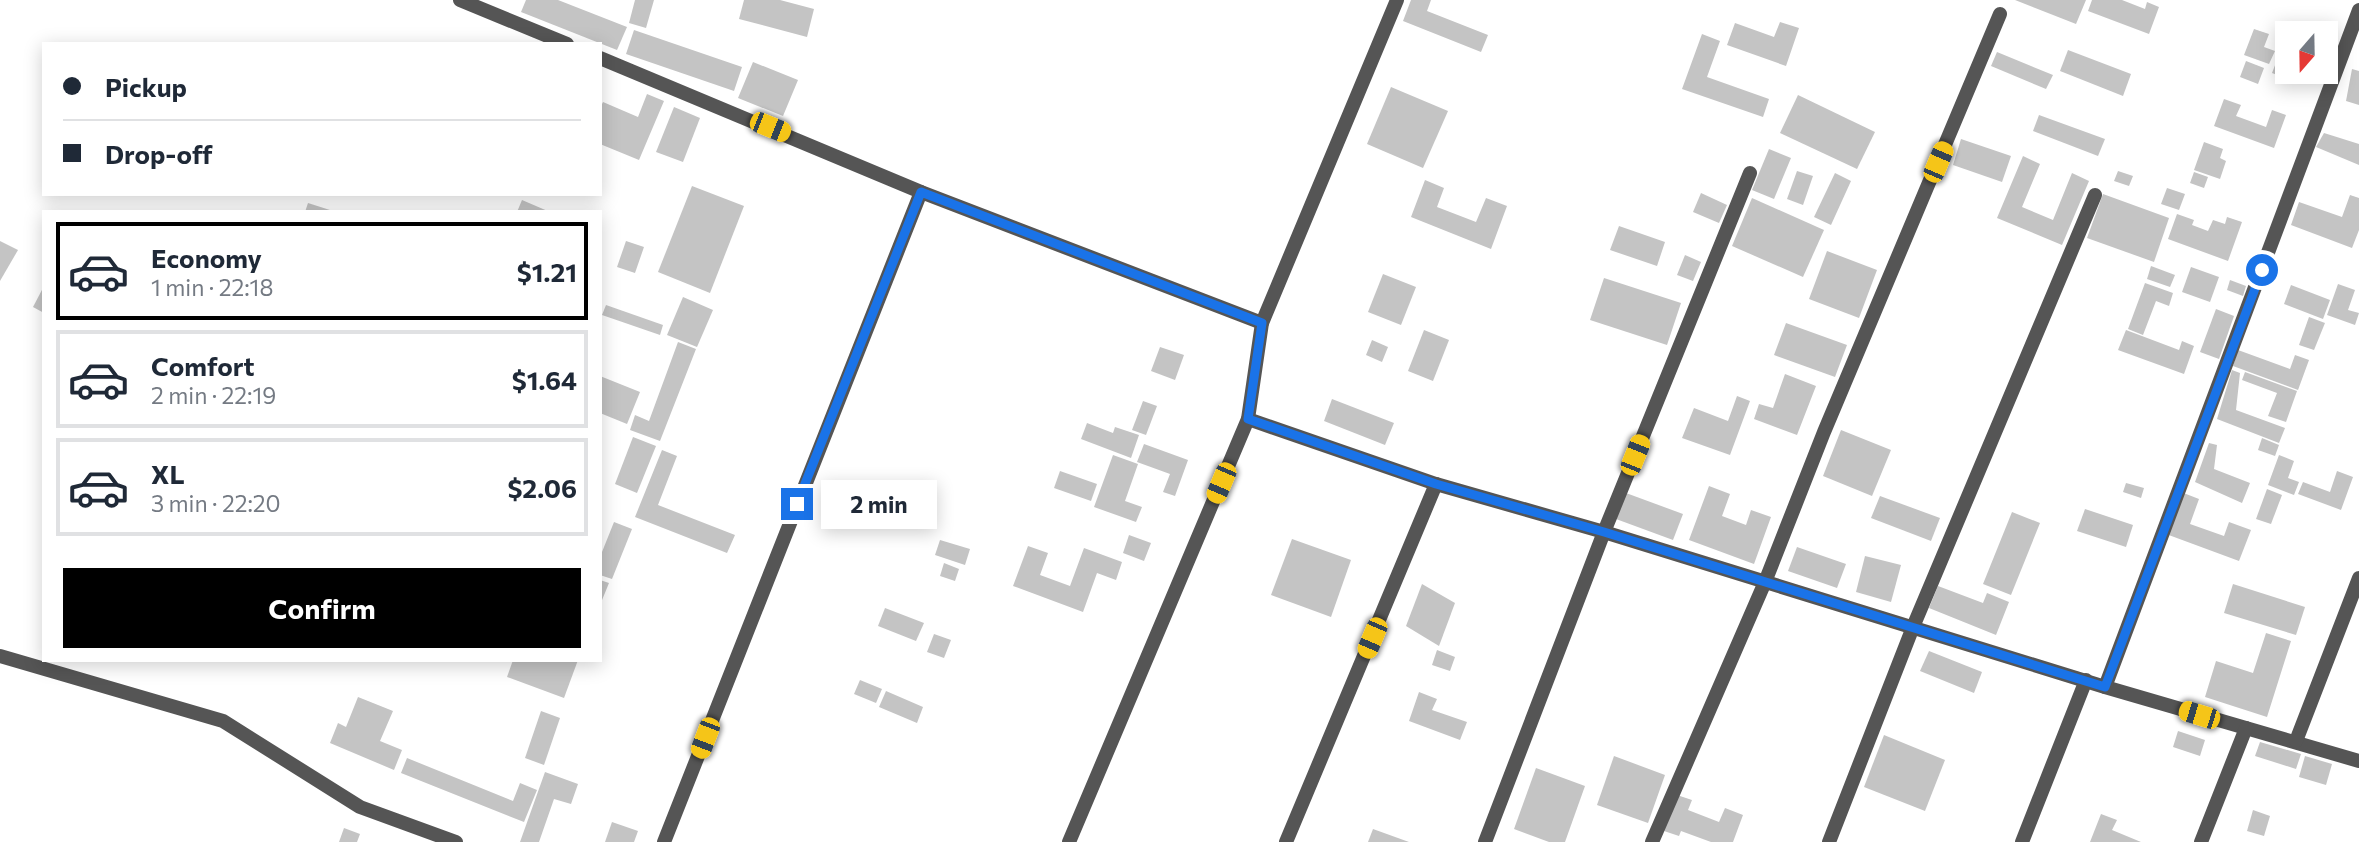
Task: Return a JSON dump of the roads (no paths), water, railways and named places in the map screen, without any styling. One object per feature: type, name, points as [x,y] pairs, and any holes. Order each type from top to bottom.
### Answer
[{"type":"street","points":[[460,0],[562,42]]},
{"type":"street","points":[[1069,842],[1248,419],[1262,323],[1397,0]]},
{"type":"street","points":[[2105,687],[2359,10]]},
{"type":"street","points":[[1652,842],[1765,582],[1824,432],[2000,14]]},
{"type":"street","points":[[602,59],[921,192],[1262,323]]},
{"type":"street","points":[[1485,842],[1604,532],[1750,173]]},
{"type":"street","points":[[664,842],[921,192]]},
{"type":"street","points":[[1829,842],[1913,627],[2095,195]]},
{"type":"street","points":[[1248,419],[1436,484],[1604,532],[2105,687],[2359,761]]},
{"type":"street","points":[[1286,842],[1436,484]]},
{"type":"street","points":[[2296,741],[2359,578]]},
{"type":"street","points":[[0,656],[223,721],[360,807],[456,842]]},
{"type":"street","points":[[2022,842],[2086,680]]},
{"type":"street","points":[[2201,842],[2246,729]]}]
